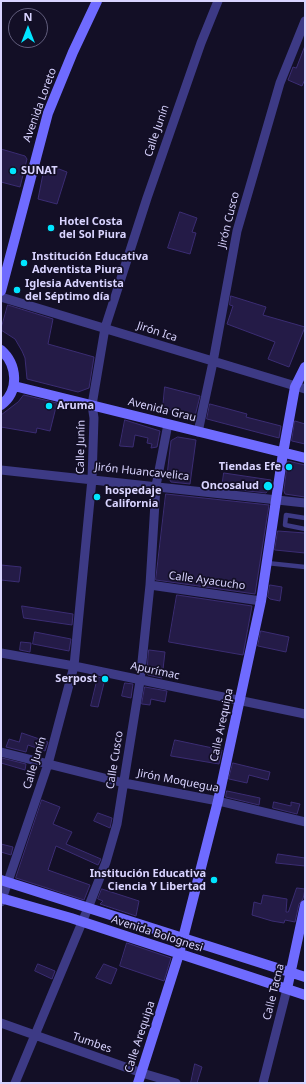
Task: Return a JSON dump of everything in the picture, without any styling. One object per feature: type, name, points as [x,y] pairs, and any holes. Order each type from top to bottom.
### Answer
[{"type":"street","name":"Avenida Loreto","points":[[1,291],[48,113],[73,52],[97,1]]},
{"type":"street","name":"Calle Junín","points":[[1,900],[4,882],[48,764],[74,666],[92,479],[94,418],[92,405],[105,328],[146,198],[201,43],[218,1]]},
{"type":"street","name":"Jirón Cusco","points":[[198,432],[213,362],[237,231],[280,83],[305,21]]},
{"type":"street","name":"Jirón Ica","points":[[1,298],[105,328],[300,388]]},
{"type":"street","points":[[1,350],[12,364],[15,375],[14,386],[10,395],[1,405]]},
{"type":"street","name":"Calle Arequipa","points":[[138,1083],[179,954],[218,801],[260,601],[283,453],[305,367]]},
{"type":"street","name":"Avenida Grau","points":[[14,386],[305,458]]},
{"type":"street","name":"Calle Cusco","points":[[15,1083],[88,908],[106,862],[117,824],[140,681],[150,585],[156,486],[168,424]]},
{"type":"street","name":"Jirón Huancavelica","points":[[1,470],[276,498],[305,503]]},
{"type":"street","name":"Calle Ayacucho","points":[[150,585],[260,601]]},
{"type":"street","name":"Apurímac","points":[[1,653],[74,666],[140,681],[305,714]]},
{"type":"street","name":"Jirón Moquegua","points":[[1,752],[124,783],[218,801],[305,822]]},
{"type":"street","name":"Avenida Bolognesi","points":[[4,882],[183,937],[305,977]]},
{"type":"street","name":"Avenida Bolognesi","points":[[1,900],[82,922],[305,995]]},
{"type":"street","name":"Calle Tacna","points":[[263,1083],[292,973],[305,905]]},
{"type":"street","name":"Tumbes","points":[[1,1022],[35,1036],[142,1073],[176,1083]]},
{"type":"lane","points":[[285,525],[286,515],[305,518]]},
{"type":"lane","points":[[272,522],[305,529]]},
{"type":"lane","points":[[266,562],[305,567]]},
{"type":"building","points":[[305,46],[305,79],[302,86],[288,80],[293,67],[296,68]]},
{"type":"building","name":"SUNAT","points":[[1,149],[25,156],[27,159],[20,187],[1,182]]},
{"type":"building","points":[[51,166],[67,172],[57,204],[38,199],[44,169]]},
{"type":"building","points":[[180,212],[197,218],[192,232],[196,233],[190,254],[168,248]]},
{"type":"building","points":[[231,296],[266,307],[263,315],[305,327],[289,367],[268,359],[275,342],[227,324],[233,306],[230,305]]},
{"type":"building","points":[[8,305],[53,319],[48,344],[94,357],[89,388],[78,392],[27,379],[25,358],[22,351],[15,339],[1,330]]},
{"type":"building","points":[[165,387],[200,396],[195,416],[163,408]]},
{"type":"building","points":[[24,395],[57,403],[50,431],[37,428],[36,433],[1,427],[1,415],[18,402]]},
{"type":"building","points":[[210,404],[247,414],[246,417],[281,426],[279,438],[207,419]]},
{"type":"building","points":[[125,420],[160,431],[157,447],[151,448],[152,444],[147,443],[148,438],[135,435],[133,447],[120,446]]},
{"type":"building","points":[[295,421],[305,424],[305,444],[292,441]]},
{"type":"building","points":[[178,437],[196,440],[190,484],[171,482],[167,475],[171,441]]},
{"type":"building","points":[[288,461],[305,465],[305,497],[285,494],[284,491]]},
{"type":"building","points":[[224,473],[271,480],[270,488],[266,493],[222,488]]},
{"type":"building","points":[[166,494],[269,505],[255,594],[156,580]]},
{"type":"building","points":[[278,531],[305,533],[305,553],[275,550]]},
{"type":"building","points":[[1,565],[21,567],[19,582],[1,580]]},
{"type":"building","points":[[270,585],[282,587],[280,601],[270,599],[268,597]]},
{"type":"building","points":[[177,595],[252,606],[243,655],[169,642]]},
{"type":"building","points":[[22,606],[73,614],[72,625],[24,618]]},
{"type":"building","points":[[261,631],[289,637],[286,652],[258,646]]},
{"type":"building","points":[[35,632],[71,639],[69,651],[33,644]]},
{"type":"building","points":[[21,642],[31,643],[30,652],[20,650]]},
{"type":"building","points":[[149,650],[165,652],[162,678],[148,675],[147,673]]},
{"type":"building","points":[[98,677],[105,679],[98,707],[91,706]]},
{"type":"building","points":[[125,683],[133,684],[131,698],[122,696]]},
{"type":"building","points":[[145,687],[167,691],[165,702],[151,699],[150,705],[142,704]]},
{"type":"building","points":[[22,733],[48,742],[45,751],[28,745],[26,752],[6,747],[9,739],[19,742]]},
{"type":"building","points":[[175,740],[222,750],[219,764],[171,756]]},
{"type":"building","points":[[2,758],[26,764],[25,770],[1,763]]},
{"type":"building","points":[[233,763],[270,772],[268,780],[249,775],[247,783],[229,779]]},
{"type":"building","points":[[227,791],[260,798],[259,805],[226,797]]},
{"type":"building","points":[[42,800],[60,807],[53,824],[72,832],[66,844],[101,859],[98,865],[56,846],[48,870],[90,885],[84,900],[16,878]]},
{"type":"building","points":[[274,802],[291,806],[291,802],[300,804],[297,814],[273,808]]},
{"type":"building","points":[[98,813],[112,818],[110,828],[94,821]]},
{"type":"building","points":[[1,844],[13,847],[11,855],[1,852]]},
{"type":"building","points":[[278,854],[305,858],[305,866],[276,863]]},
{"type":"building","points":[[297,888],[305,889],[303,899],[299,904],[295,922],[285,920],[284,923],[252,915],[254,902],[261,904],[263,895],[287,899],[286,912],[288,912]]},
{"type":"building","points":[[102,889],[139,901],[136,916],[100,904],[103,901],[98,899]]},
{"type":"building","points":[[127,943],[171,958],[164,981],[120,966]]},
{"type":"building","points":[[38,964],[55,971],[52,979],[35,971]]},
{"type":"building","points":[[104,964],[117,969],[111,984],[96,978]]},
{"type":"building","points":[[195,1064],[202,1067],[197,1083],[191,1083]]},
{"type":"place","name":"SUNAT","points":[[13,171]]},
{"type":"place","name":"Hotel Costa del Sol Piura","points":[[51,228]]},
{"type":"place","name":"Institución Educativa Adventista Piura","points":[[24,263]]},
{"type":"place","name":"Iglesia Adventista del Séptimo día","points":[[17,290]]},
{"type":"place","name":"Aruma","points":[[49,406]]},
{"type":"place","name":"Tiendas Efe","points":[[289,467]]},
{"type":"place","name":"Oncosalud","points":[[268,486]]},
{"type":"place","name":"hospedaje California","points":[[97,497]]},
{"type":"place","name":"Serpost","points":[[105,679]]},
{"type":"place","name":"Institución Educativa Ciencia Y Libertad","points":[[214,880]]}]
